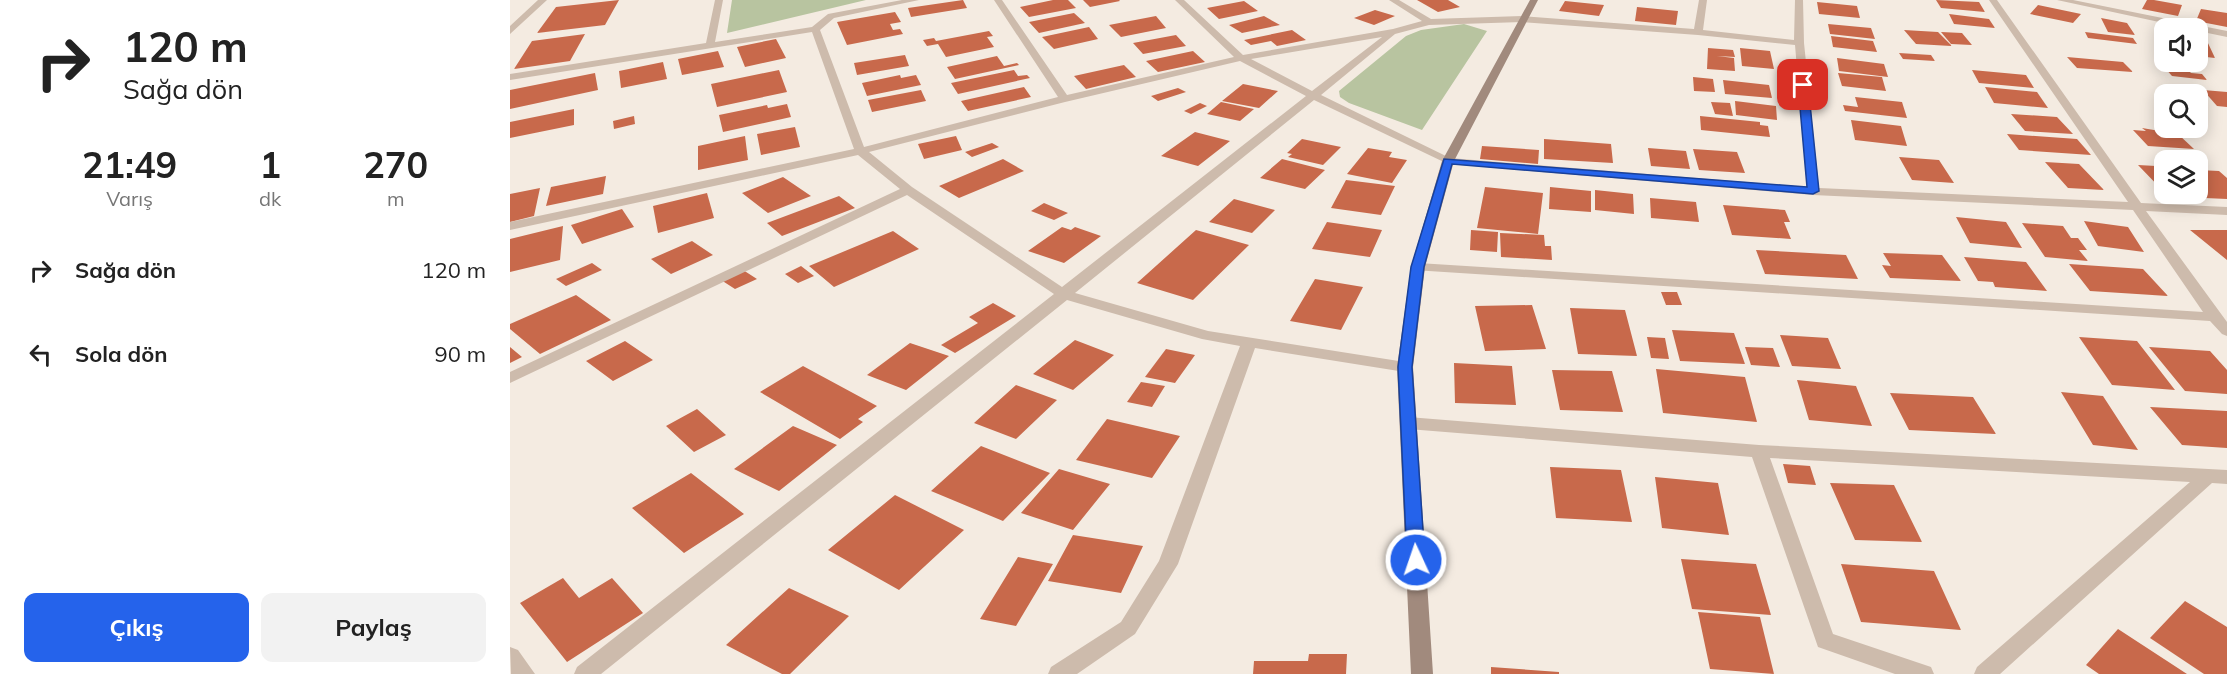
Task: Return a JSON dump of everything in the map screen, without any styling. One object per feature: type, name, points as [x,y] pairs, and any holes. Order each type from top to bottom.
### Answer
[{"type":"street","points":[[510,31],[543,0]]},
{"type":"street","points":[[710,46],[719,0]]},
{"type":"street","points":[[510,77],[815,28],[831,16],[915,0]]},
{"type":"street","points":[[998,0],[1064,99]]},
{"type":"street","points":[[1179,0],[1241,58],[1448,161],[1813,191],[2227,211]]},
{"type":"street","points":[[1393,0],[1429,22]]},
{"type":"street","points":[[1422,674],[1405,367],[1418,267],[1448,161],[1534,0]]},
{"type":"street","points":[[1698,32],[1703,0]]},
{"type":"street","points":[[1799,0],[1799,43],[1813,191]]},
{"type":"street","points":[[1993,0],[2214,317],[2227,331]]},
{"type":"street","points":[[2061,0],[2227,34]]},
{"type":"street","points":[[510,226],[860,152],[1064,99],[1241,58],[1394,32],[1429,22],[1522,19],[1698,32],[1799,43]]},
{"type":"street","points":[[815,28],[860,152],[908,190],[1063,294],[1207,336],[1405,367]]},
{"type":"street","points":[[585,674],[1394,32]]},
{"type":"street","points":[[2215,32],[2227,44]]},
{"type":"street","points":[[510,378],[696,288],[908,190]]},
{"type":"street","points":[[1418,267],[2214,317]]},
{"type":"street","points":[[1059,674],[1128,628],[1168,564],[1249,343]]},
{"type":"street","points":[[1408,423],[1759,451],[2218,477]]},
{"type":"street","points":[[1759,451],[1825,640],[1923,674]]},
{"type":"street","points":[[1985,674],[2218,477]]},
{"type":"street","points":[[510,657],[524,674]]},
{"type":"green space","points":[[732,0],[866,0],[727,33]]},
{"type":"green space","points":[[1464,24],[1487,31],[1422,130],[1349,103],[1340,97],[1339,91],[1406,36],[1421,30]]},
{"type":"building","points":[[619,0],[605,25],[537,33],[556,7]]},
{"type":"building","points":[[963,0],[967,8],[911,17],[908,8]]},
{"type":"building","points":[[1053,0],[1068,0],[1076,8],[1029,17],[1020,7]]},
{"type":"building","points":[[1083,0],[1119,0],[1120,1],[1090,7]]},
{"type":"building","points":[[1417,0],[1448,0],[1460,7],[1438,12]]},
{"type":"building","points":[[1936,0],[1979,2],[1985,12],[1941,8]]},
{"type":"building","points":[[2147,0],[2182,5],[2178,16],[2142,9]]},
{"type":"building","points":[[1244,1],[1258,11],[1219,19],[1207,8]]},
{"type":"building","points":[[1565,1],[1604,5],[1599,16],[1559,11]]},
{"type":"building","points":[[1817,2],[1857,6],[1860,18],[1819,14]]},
{"type":"building","points":[[2038,5],[2081,14],[2073,23],[2030,14]]},
{"type":"building","points":[[1637,7],[1678,11],[1676,25],[1635,21]]},
{"type":"building","points":[[2201,9],[2227,13],[2227,27],[2208,23],[2208,18],[2197,18]]},
{"type":"building","points":[[1375,10],[1395,16],[1374,25],[1354,18]]},
{"type":"building","points":[[895,12],[901,22],[890,24],[893,30],[900,29],[903,34],[847,45],[837,22]]},
{"type":"building","points":[[1074,13],[1085,23],[1039,33],[1029,22]]},
{"type":"building","points":[[1949,14],[1989,19],[1995,28],[1954,24]]},
{"type":"building","points":[[1156,16],[1166,28],[1121,37],[1109,25]]},
{"type":"building","points":[[1264,16],[1280,25],[1242,33],[1229,25]]},
{"type":"building","points":[[2101,18],[2127,23],[2135,35],[2108,32]]},
{"type":"building","points":[[1828,24],[1871,28],[1875,39],[1830,34]]},
{"type":"building","points":[[1089,27],[1098,39],[1054,49],[1042,37]]},
{"type":"building","points":[[1292,30],[1306,40],[1277,46],[1271,41],[1251,45],[1244,40]]},
{"type":"building","points":[[1904,30],[1938,32],[1952,46],[1916,44]]},
{"type":"building","points":[[989,31],[993,36],[987,37],[994,47],[946,57],[938,44],[927,46],[923,40],[934,38],[936,41]]},
{"type":"building","points":[[1941,32],[1962,33],[1972,45],[1951,44]]},
{"type":"building","points":[[2085,32],[2133,38],[2137,44],[2088,38]]},
{"type":"building","points":[[585,34],[570,61],[514,69],[532,41]]},
{"type":"building","points":[[1176,35],[1186,46],[1143,54],[1133,43]]},
{"type":"building","points":[[1831,36],[1873,41],[1877,52],[1833,47]]},
{"type":"building","points":[[776,39],[786,58],[745,67],[737,47]]},
{"type":"building","points":[[2208,43],[2215,58],[2208,57]]},
{"type":"building","points":[[1708,48],[1733,50],[1735,57],[1717,56],[1734,58],[1735,71],[1707,69]]},
{"type":"building","points":[[1740,48],[1770,51],[1774,69],[1742,66]]},
{"type":"building","points":[[718,51],[724,67],[682,75],[678,59]]},
{"type":"building","points":[[1193,51],[1205,62],[1158,72],[1146,61]]},
{"type":"building","points":[[1899,53],[1931,55],[1935,61],[1903,59]]},
{"type":"building","points":[[905,55],[909,66],[857,75],[854,63]]},
{"type":"building","points":[[997,56],[1004,66],[1017,63],[1019,65],[955,79],[947,67]]},
{"type":"building","points":[[2067,57],[2123,62],[2133,72],[2077,68]]},
{"type":"building","points":[[1837,58],[1884,64],[1888,77],[1839,71]]},
{"type":"building","points":[[663,62],[667,79],[621,88],[619,71]]},
{"type":"building","points":[[1124,65],[1136,77],[1086,89],[1074,76]]},
{"type":"building","points":[[779,70],[787,92],[717,107],[711,84]]},
{"type":"building","points":[[1014,70],[1018,76],[1027,75],[1030,78],[958,94],[951,83]]},
{"type":"building","points":[[1972,70],[2026,75],[2034,88],[1979,83]]},
{"type":"building","points":[[2168,72],[2190,72],[2202,74],[2207,80],[2172,76]]},
{"type":"building","points":[[595,73],[598,90],[510,109],[510,90]]},
{"type":"building","points":[[1838,73],[1882,77],[1886,91],[1842,86]]},
{"type":"building","points":[[900,75],[901,78],[916,75],[921,85],[867,96],[862,83]]},
{"type":"building","points":[[1693,77],[1713,79],[1715,92],[1694,91]]},
{"type":"building","points":[[1723,80],[1769,85],[1772,98],[1725,94]]},
{"type":"building","points":[[1243,84],[1278,91],[1259,108],[1222,101]]},
{"type":"building","points":[[1024,87],[1031,97],[968,111],[961,101]]},
{"type":"building","points":[[1985,87],[2037,92],[2048,108],[1994,103]]},
{"type":"building","points":[[1178,88],[1186,92],[1158,101],[1151,96]]},
{"type":"building","points":[[921,90],[926,101],[872,112],[868,100]]},
{"type":"building","points":[[2208,90],[2227,92],[2227,107],[2217,106],[2208,96]]},
{"type":"building","points":[[1855,97],[1902,102],[1907,118],[1845,111],[1843,105],[1858,107]]},
{"type":"building","points":[[1735,101],[1776,106],[1777,120],[1736,115]]},
{"type":"building","points":[[1221,102],[1254,109],[1240,121],[1207,114]]},
{"type":"building","points":[[1711,102],[1730,103],[1733,116],[1715,114]]},
{"type":"building","points":[[1200,103],[1207,106],[1191,114],[1184,111]]},
{"type":"building","points":[[787,104],[791,117],[723,132],[719,115],[767,105],[768,108]]},
{"type":"building","points":[[574,109],[574,125],[510,138],[510,122]]},
{"type":"building","points":[[2011,114],[2057,117],[2073,134],[2025,131]]},
{"type":"building","points":[[634,116],[635,124],[614,129],[613,121]]},
{"type":"building","points":[[1700,116],[1760,122],[1760,125],[1768,126],[1770,137],[1701,130]]},
{"type":"building","points":[[1851,120],[1901,126],[1907,146],[1855,140]]},
{"type":"building","points":[[795,127],[800,147],[761,155],[757,134]]},
{"type":"building","points":[[2142,128],[2154,130],[2154,138],[2182,138],[2194,149],[2148,146],[2133,130],[2146,131]]},
{"type":"building","points":[[1195,132],[1230,141],[1198,166],[1161,156]]},
{"type":"building","points":[[2007,134],[2077,139],[2091,155],[2019,150]]},
{"type":"building","points":[[745,136],[748,160],[698,170],[698,146]]},
{"type":"building","points":[[956,136],[962,150],[924,159],[918,144]]},
{"type":"building","points":[[1302,139],[1341,147],[1323,165],[1288,157],[1292,154],[1287,153]]},
{"type":"building","points":[[1544,139],[1611,144],[1613,163],[1544,159]]},
{"type":"building","points":[[992,143],[999,147],[972,157],[965,152]]},
{"type":"building","points":[[1482,146],[1539,150],[1538,164],[1480,159]]},
{"type":"building","points":[[1368,148],[1392,152],[1389,157],[1407,160],[1392,183],[1347,174]]},
{"type":"building","points":[[1648,148],[1686,151],[1690,169],[1651,166]]},
{"type":"building","points":[[1693,149],[1737,152],[1745,173],[1699,170]]},
{"type":"building","points":[[1899,157],[1939,160],[1954,183],[1912,180]]},
{"type":"building","points":[[1003,159],[1024,171],[959,198],[939,186]]},
{"type":"building","points":[[1282,159],[1325,170],[1305,189],[1260,178]]},
{"type":"building","points":[[2045,162],[2079,164],[2104,190],[2068,188]]},
{"type":"building","points":[[2138,165],[2154,166],[2154,182]]},
{"type":"building","points":[[2208,170],[2219,171],[2227,178],[2227,199],[2208,198]]},
{"type":"building","points":[[606,176],[603,194],[546,206],[551,187]]},
{"type":"building","points":[[783,177],[811,196],[768,213],[742,193]]},
{"type":"building","points":[[1346,180],[1395,186],[1381,215],[1331,208]]},
{"type":"building","points":[[1485,187],[1543,193],[1538,234],[1477,228]]},
{"type":"building","points":[[1550,187],[1591,191],[1591,212],[1549,209]]},
{"type":"building","points":[[540,188],[534,216],[510,222],[510,194]]},
{"type":"building","points":[[1595,190],[1633,194],[1634,214],[1595,210]]},
{"type":"building","points":[[707,193],[714,218],[658,233],[653,206]]},
{"type":"building","points":[[839,196],[855,208],[782,236],[767,223]]},
{"type":"building","points":[[1650,198],[1696,202],[1699,222],[1651,218]]},
{"type":"building","points":[[1234,199],[1275,210],[1252,233],[1209,222]]},
{"type":"building","points":[[1044,203],[1068,213],[1054,220],[1031,211]]},
{"type":"building","points":[[1723,205],[1785,210],[1790,222],[1784,222],[1791,239],[1732,235]]},
{"type":"building","points":[[622,209],[634,227],[582,244],[571,225]]},
{"type":"building","points":[[1956,217],[2006,222],[2022,248],[1970,243]]},
{"type":"building","points":[[2084,221],[2128,227],[2144,252],[2098,246]]},
{"type":"building","points":[[1327,222],[1382,230],[1370,257],[1312,249]]},
{"type":"building","points":[[2022,223],[2063,226],[2071,238],[2078,238],[2087,250],[2079,250],[2088,261],[2045,257]]},
{"type":"building","points":[[563,226],[560,260],[510,272],[510,239]]},
{"type":"building","points":[[1062,227],[1071,230],[1075,227],[1101,236],[1064,263],[1028,251]]},
{"type":"building","points":[[1196,230],[1249,245],[1193,300],[1137,283]]},
{"type":"building","points":[[1471,230],[1498,232],[1497,252],[1470,250]]},
{"type":"building","points":[[2190,230],[2227,230],[2227,260]]},
{"type":"building","points":[[893,231],[919,249],[834,287],[809,266]]},
{"type":"building","points":[[1500,233],[1544,235],[1545,246],[1551,246],[1552,260],[1501,257]]},
{"type":"building","points":[[692,241],[713,255],[671,274],[651,259]]},
{"type":"building","points":[[1756,250],[1846,255],[1858,279],[1765,274]]},
{"type":"building","points":[[1883,253],[1942,255],[1961,281],[1890,278],[1882,265],[1891,266]]},
{"type":"building","points":[[1964,257],[2026,262],[2047,291],[1995,287],[1993,282],[1978,281]]},
{"type":"building","points":[[592,263],[602,270],[566,286],[556,279]]},
{"type":"building","points":[[2069,264],[2143,269],[2168,296],[2090,291]]},
{"type":"building","points":[[801,266],[814,276],[798,283],[785,274]]},
{"type":"building","points":[[743,270],[757,279],[735,289],[721,280]]},
{"type":"building","points":[[1315,279],[1363,287],[1341,330],[1290,321]]},
{"type":"building","points":[[1661,292],[1677,292],[1682,305],[1666,305]]},
{"type":"building","points":[[576,295],[611,320],[540,354],[510,329],[510,324]]},
{"type":"building","points":[[993,303],[1016,316],[955,353],[941,345],[978,323],[969,317]]},
{"type":"building","points":[[1532,305],[1546,349],[1485,351],[1475,306]]},
{"type":"building","points":[[1570,308],[1625,310],[1637,356],[1578,354]]},
{"type":"building","points":[[1672,330],[1734,333],[1745,364],[1680,361]]},
{"type":"building","points":[[1780,335],[1828,338],[1841,369],[1792,366]]},
{"type":"building","points":[[1647,337],[1665,338],[1669,359],[1651,358]]},
{"type":"building","points":[[2079,337],[2137,341],[2175,390],[2112,385]]},
{"type":"building","points":[[1075,340],[1114,355],[1073,390],[1033,374]]},
{"type":"building","points":[[625,341],[653,360],[613,381],[586,361]]},
{"type":"building","points":[[910,343],[949,356],[906,390],[867,375]]},
{"type":"building","points":[[510,347],[522,357],[510,363]]},
{"type":"building","points":[[1745,347],[1773,348],[1780,367],[1751,365]]},
{"type":"building","points":[[2149,347],[2210,351],[2227,370],[2227,394],[2185,391]]},
{"type":"building","points":[[1166,349],[1195,355],[1175,383],[1145,377]]},
{"type":"building","points":[[1454,363],[1512,366],[1516,405],[1455,403]]},
{"type":"building","points":[[803,366],[877,406],[858,419],[863,422],[840,439],[760,392]]},
{"type":"building","points":[[1656,369],[1745,377],[1757,422],[1663,413]]},
{"type":"building","points":[[1552,370],[1612,371],[1623,412],[1560,410]]},
{"type":"building","points":[[1797,380],[1856,386],[1872,426],[1809,420]]},
{"type":"building","points":[[1141,382],[1165,386],[1152,407],[1127,402]]},
{"type":"building","points":[[1016,385],[1057,400],[1016,439],[974,423]]},
{"type":"building","points":[[2061,392],[2103,396],[2138,450],[2093,445]]},
{"type":"building","points":[[1890,393],[1973,397],[1996,434],[1909,430]]},
{"type":"building","points":[[2150,407],[2227,411],[2227,448],[2182,445]]},
{"type":"building","points":[[697,409],[726,435],[694,452],[666,426]]},
{"type":"building","points":[[1107,419],[1180,436],[1152,478],[1076,460]]},
{"type":"building","points":[[793,426],[837,445],[779,491],[734,469]]},
{"type":"building","points":[[981,446],[1050,473],[1003,521],[931,491]]},
{"type":"building","points":[[1783,464],[1810,466],[1816,485],[1788,483]]},
{"type":"building","points":[[1550,467],[1621,470],[1632,522],[1556,518]]},
{"type":"building","points":[[1059,469],[1110,484],[1073,530],[1021,513]]},
{"type":"building","points":[[691,473],[744,514],[684,553],[632,508]]},
{"type":"building","points":[[1655,477],[1718,483],[1729,535],[1662,528]]},
{"type":"building","points":[[1830,483],[1894,485],[1922,542],[1855,540]]},
{"type":"building","points":[[895,495],[964,530],[899,590],[828,550]]},
{"type":"building","points":[[1073,535],[1143,546],[1121,593],[1048,581]]},
{"type":"building","points":[[1018,557],[1053,564],[1016,626],[980,619]]},
{"type":"building","points":[[1681,559],[1756,564],[1771,615],[1692,609]]},
{"type":"building","points":[[1841,564],[1934,571],[1961,630],[1861,622]]},
{"type":"building","points":[[563,578],[579,598],[612,578],[643,613],[567,662],[520,603]]},
{"type":"building","points":[[789,588],[849,616],[790,674],[782,674],[726,645]]},
{"type":"building","points":[[2185,601],[2227,627],[2227,674],[2204,674],[2150,638]]},
{"type":"building","points":[[1698,612],[1760,617],[1774,674],[1710,669]]},
{"type":"building","points":[[2118,629],[2187,674],[2099,674],[2086,665]]},
{"type":"building","points":[[1309,654],[1347,654],[1346,674],[1253,674],[1254,661],[1308,661]]},
{"type":"building","points":[[1491,667],[1559,672],[1559,674],[1491,674]]},
{"type":"route","points":[[1416,560],[1405,367],[1418,267],[1448,161],[1813,191],[1803,85]]}]
